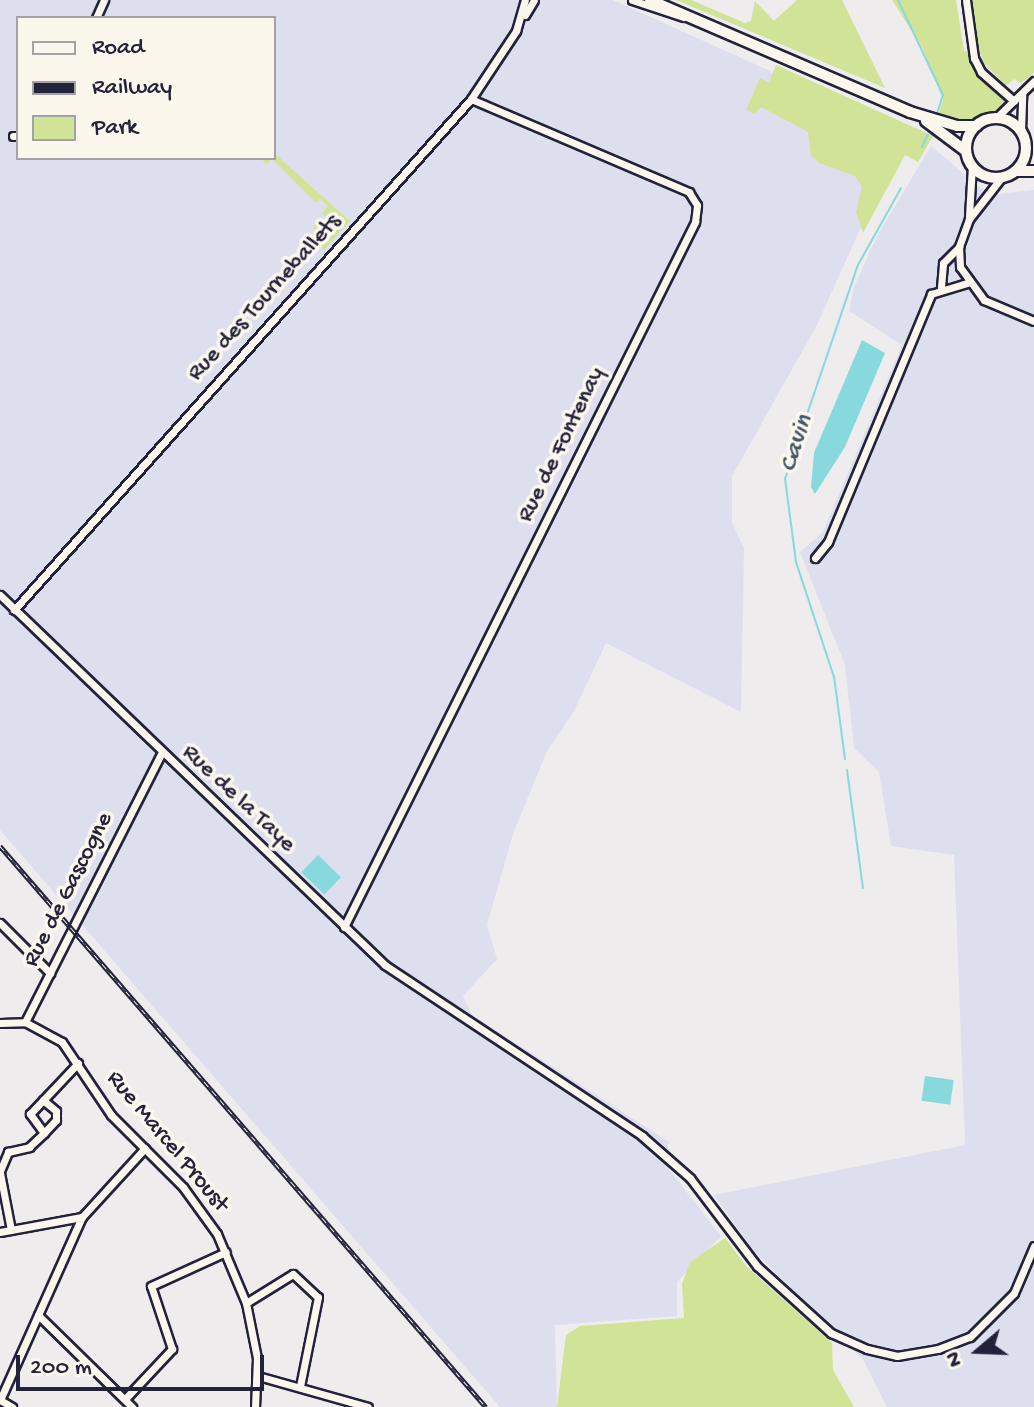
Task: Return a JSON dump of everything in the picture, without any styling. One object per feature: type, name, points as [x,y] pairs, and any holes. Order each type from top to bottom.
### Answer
[{"type":"main road","points":[[650,0],[910,112],[957,126],[976,126],[996,118],[1021,131],[1034,156]]},
{"type":"main road","points":[[910,112],[966,151],[972,166],[982,175],[1001,178],[1016,171],[1034,171]]},
{"type":"main road","points":[[966,151],[976,126]]},
{"type":"main road","points":[[1016,171],[1026,145]]},
{"type":"street","name":"Rue des Tourneballets","points":[[14,610],[471,99],[523,16],[525,0]]},
{"type":"street","points":[[523,16],[534,0]]},
{"type":"street","points":[[632,0],[704,23]]},
{"type":"street","points":[[966,0],[974,58],[981,72],[1014,101]]},
{"type":"street","points":[[996,118],[1034,81]]},
{"type":"street","points":[[1021,131],[1022,95]]},
{"type":"street","name":"Rue de Fontenay","points":[[344,927],[695,222],[697,205],[689,192],[471,99]]},
{"type":"street","points":[[941,287],[943,263],[959,247],[969,219],[972,166]]},
{"type":"street","points":[[969,219],[1001,178]]},
{"type":"street","points":[[959,247],[967,283],[984,300],[1034,321]]},
{"type":"street","points":[[941,287],[953,291],[967,283]]},
{"type":"street","points":[[815,558],[828,542],[931,294],[941,287]]},
{"type":"street","name":"Rue de la Taye","points":[[0,595],[161,754],[385,965],[651,1144],[690,1178],[757,1266],[831,1333],[897,1356],[938,1349],[970,1337],[1014,1293],[1034,1246]]},
{"type":"street","name":"Rue de Gascogne","points":[[25,1022],[161,754]]},
{"type":"street","points":[[0,923],[50,973]]},
{"type":"street","points":[[0,1023],[25,1022]]},
{"type":"street","name":"Rue Marcel Proust","points":[[25,1022],[62,1042],[111,1115],[199,1208],[226,1252],[246,1303],[258,1376],[255,1407]]},
{"type":"street","points":[[44,1133],[30,1114],[78,1063]]},
{"type":"street","points":[[11,1230],[0,1172],[8,1152],[29,1147],[56,1120],[56,1111],[43,1100]]},
{"type":"street","points":[[12,1407],[0,1400],[82,1217],[145,1148]]},
{"type":"street","points":[[0,1232],[82,1217]]},
{"type":"street","points":[[125,1399],[172,1349],[151,1286],[226,1252]]},
{"type":"street","points":[[246,1303],[293,1274],[318,1297],[300,1386]]},
{"type":"street","points":[[38,1315],[132,1407]]},
{"type":"street","points":[[258,1376],[368,1407]]},
{"type":"shaded area","points":[[0,0],[613,0],[770,71],[875,196],[817,325],[732,476],[732,523],[744,548],[741,712],[606,643],[574,711],[547,751],[513,834],[487,925],[497,959],[463,996],[472,1015],[669,1142],[664,1163],[721,1236],[677,1282],[677,1316],[555,1325],[557,1407],[500,1407],[0,830]]},
{"type":"shaded area","points":[[931,146],[989,195],[1034,190],[1034,1407],[887,1407],[864,1361],[754,1251],[714,1195],[965,1145],[954,855],[891,846],[879,772],[854,748],[845,665],[800,552],[823,532],[902,345],[849,311],[854,287],[877,236]]},
{"type":"green space","points":[[676,0],[691,0],[745,23],[751,21],[755,1],[774,21],[797,0],[842,0],[885,88]]},
{"type":"green space","points":[[892,0],[956,0],[964,51],[970,51],[982,79],[1007,103],[998,112],[968,122],[939,113],[943,100],[922,47]]},
{"type":"green space","points":[[971,0],[1034,0],[1034,73],[1021,83],[1014,79],[1006,86],[984,63],[974,37]]},
{"type":"green space","points":[[776,65],[933,136],[918,162],[905,155],[863,233],[856,212],[862,187],[855,176],[819,163],[811,156],[808,132],[761,107],[755,114],[746,110],[760,78],[769,82]]},
{"type":"green space","points":[[276,155],[350,221],[324,250],[316,242],[314,224],[327,218],[322,213],[328,206],[320,199],[316,203],[273,160],[276,160]]},
{"type":"green space","points":[[725,1238],[747,1267],[832,1343],[833,1370],[854,1407],[557,1407],[566,1335],[580,1326],[684,1318],[682,1284],[690,1262]]},
{"type":"water","points":[[862,340],[885,353],[845,447],[815,494],[811,487],[814,453]]},
{"type":"water","points":[[318,855],[341,877],[324,894],[301,872]]},
{"type":"water","points":[[925,1076],[954,1080],[950,1105],[922,1101]]},
{"type":"waterway","points":[[898,0],[943,95],[937,114]]},
{"type":"waterway","name":"Cavin","points":[[922,147],[928,134]]},
{"type":"waterway","name":"Cavin","points":[[845,759],[834,677],[796,562],[785,479],[858,265],[901,188]]},
{"type":"waterway","name":"Cavin","points":[[847,770],[863,888]]},
{"type":"railway","points":[[0,846],[486,1407]]}]
